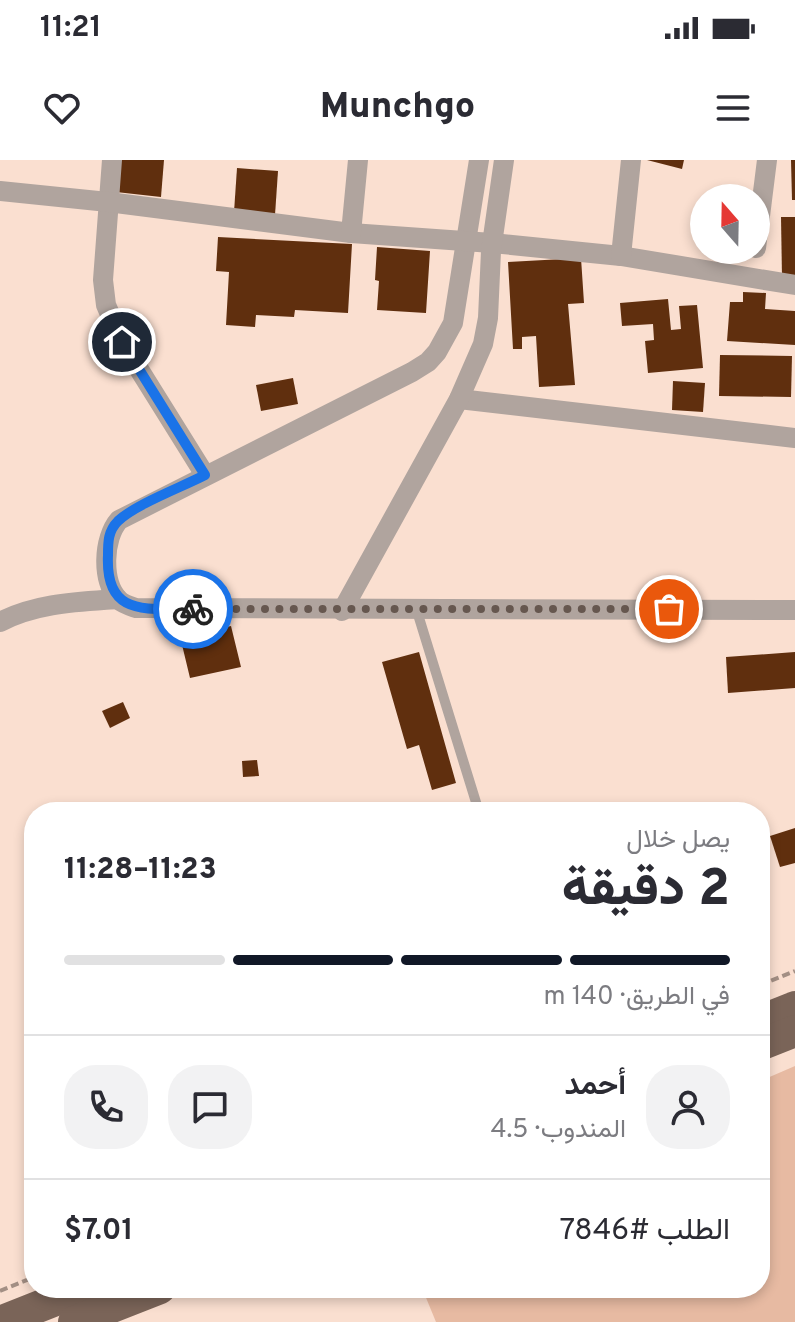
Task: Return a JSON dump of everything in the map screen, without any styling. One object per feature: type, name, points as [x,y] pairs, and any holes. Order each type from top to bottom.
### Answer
[{"type":"highway","points":[[770,1017],[795,1007]]},
{"type":"highway","points":[[770,1041],[795,1031]]},
{"type":"highway","points":[[0,1322],[61,1298]]},
{"type":"highway","points":[[74,1322],[135,1298]]},
{"type":"street","points":[[112,160],[103,280],[106,305],[113,326],[205,475]]},
{"type":"street","points":[[351,233],[358,160]]},
{"type":"street","points":[[127,604],[109,582],[107,564],[108,537],[124,516],[428,362],[437,352],[453,323],[479,160]]},
{"type":"street","points":[[342,611],[459,399],[487,329],[492,243],[504,160]]},
{"type":"street","points":[[621,256],[631,160]]},
{"type":"street","points":[[764,184],[767,160]]},
{"type":"street","points":[[0,191],[351,233],[621,256],[795,285]]},
{"type":"street","points":[[752,277],[754,264]]},
{"type":"street","points":[[459,399],[795,438]]},
{"type":"street","points":[[0,622],[52,605],[127,604],[342,611],[416,608],[795,610]]},
{"type":"lane","points":[[416,608],[476,802]]},
{"type":"path","points":[[770,981],[795,971]]},
{"type":"path","points":[[0,1291],[24,1281]]},
{"type":"shaded area","points":[[795,1066],[795,1322],[436,1322],[426,1298],[770,1298],[770,1077]]},
{"type":"building","points":[[120,160],[164,160],[161,197],[116,192]]},
{"type":"building","points":[[647,160],[684,160],[682,169]]},
{"type":"building","points":[[791,160],[795,160],[795,200],[792,200]]},
{"type":"building","points":[[237,168],[278,171],[275,215],[234,212]]},
{"type":"building","points":[[781,217],[795,217],[795,277],[782,277]]},
{"type":"building","points":[[218,237],[352,244],[348,313],[295,310],[294,317],[256,315],[255,327],[226,325],[229,272],[216,271]]},
{"type":"building","points":[[377,247],[430,251],[426,313],[377,310]]},
{"type":"building","points":[[581,258],[584,303],[568,304],[575,385],[539,387],[536,336],[522,337],[522,349],[513,349],[508,262]]},
{"type":"building","points":[[743,292],[766,293],[765,309],[795,311],[795,345],[727,341],[730,302],[743,302]]},
{"type":"building","points":[[668,299],[671,330],[681,329],[679,306],[697,305],[703,368],[648,373],[645,341],[654,340],[653,324],[622,326],[620,303]]},
{"type":"building","points":[[720,355],[792,356],[791,397],[719,396]]},
{"type":"building","points":[[293,378],[298,404],[261,411],[256,385]]},
{"type":"building","points":[[673,381],[705,383],[703,412],[672,410]]},
{"type":"building","points":[[209,611],[214,630],[231,626],[241,667],[190,678],[178,628],[196,624],[193,615]]},
{"type":"building","points":[[419,652],[456,783],[432,790],[419,745],[407,749],[382,662]]},
{"type":"building","points":[[795,652],[795,688],[728,693],[726,657]]},
{"type":"building","points":[[123,702],[130,718],[110,728],[102,711]]},
{"type":"building","points":[[257,760],[259,776],[243,777],[242,761]]},
{"type":"building","points":[[795,828],[795,863],[780,867],[770,836]]},
{"type":"way so far","points":[[193,609],[669,609]]},
{"type":"route","points":[[122,342],[205,475],[119,520],[108,537],[109,582],[118,599],[136,608],[193,609]]}]
